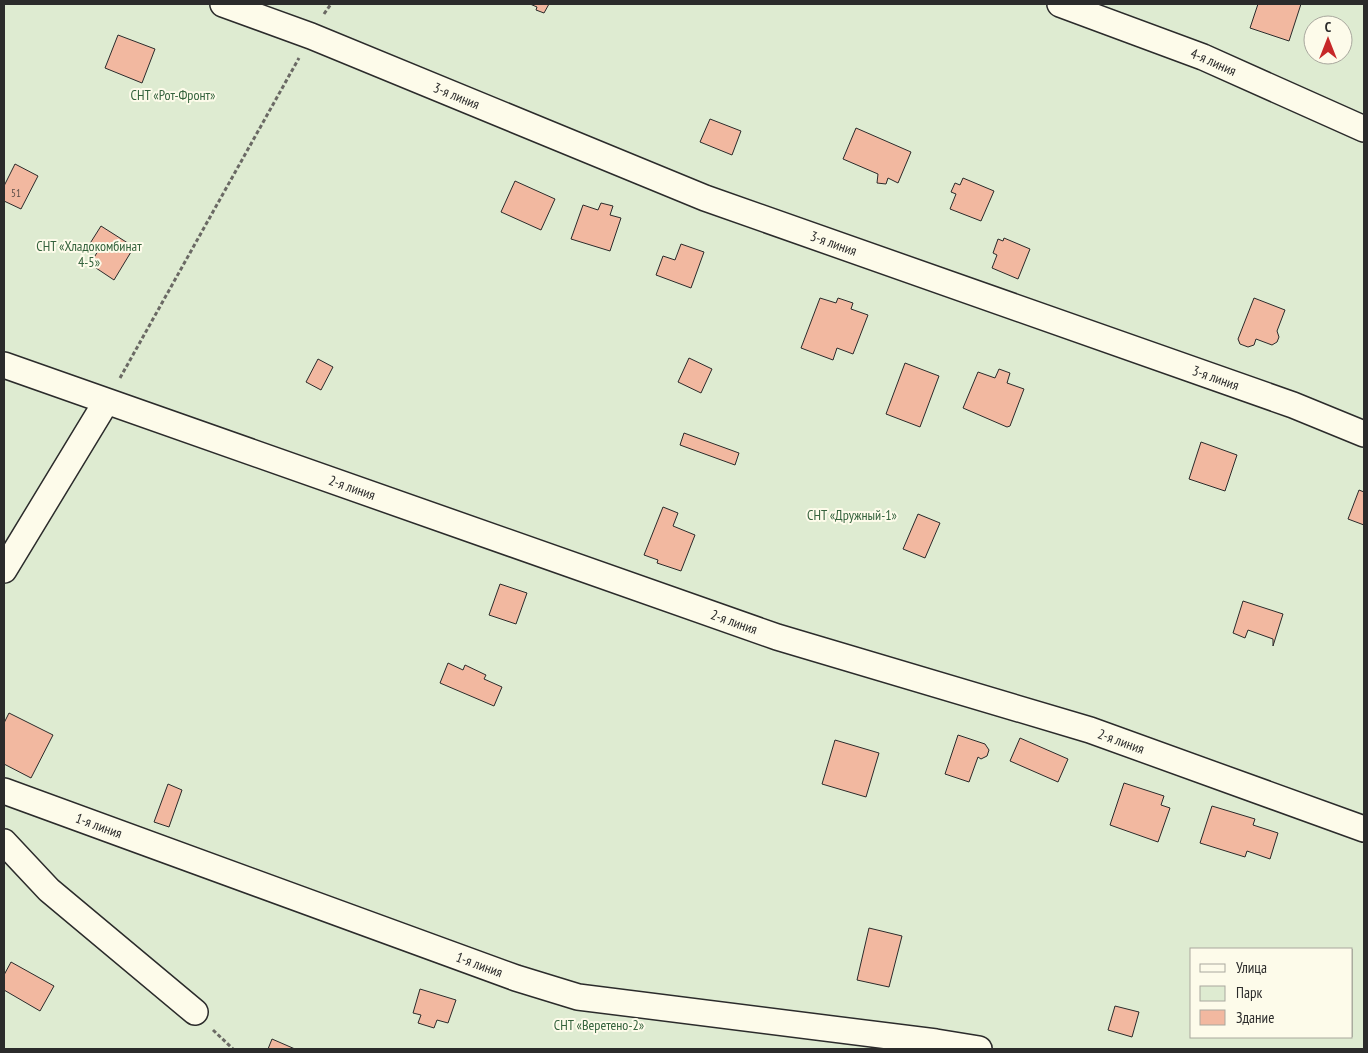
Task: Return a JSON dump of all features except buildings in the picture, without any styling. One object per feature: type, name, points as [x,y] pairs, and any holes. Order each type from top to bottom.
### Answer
[{"type":"street","name":"3-я линия","points":[[223,4],[311,36],[705,198],[1284,402],[1364,434]]},
{"type":"street","name":"4-я линия","points":[[1060,4],[1203,57],[1364,128]]},
{"type":"street","name":"2-я линия","points":[[4,365],[777,637],[1090,730],[1364,829]]},
{"type":"street","points":[[4,570],[106,402]]},
{"type":"street","name":"1-я линия","points":[[4,791],[516,978],[578,997],[979,1049]]},
{"type":"street","points":[[4,842],[49,890],[195,1012]]},
{"type":"path","points":[[106,402],[311,36],[331,4]]},
{"type":"green space","name":"СНТ «Дружный-1»","points":[[4,4],[1364,4],[1364,1049],[4,1049]]},
{"type":"park label","name":"СНТ «Рот-Фронт»","points":[[173,95]]},
{"type":"park label","name":"СНТ «Хладокомбинат 4-5»","points":[[89,254]]},
{"type":"park label","name":"СНТ «Веретено-2»","points":[[599,1025]]}]
